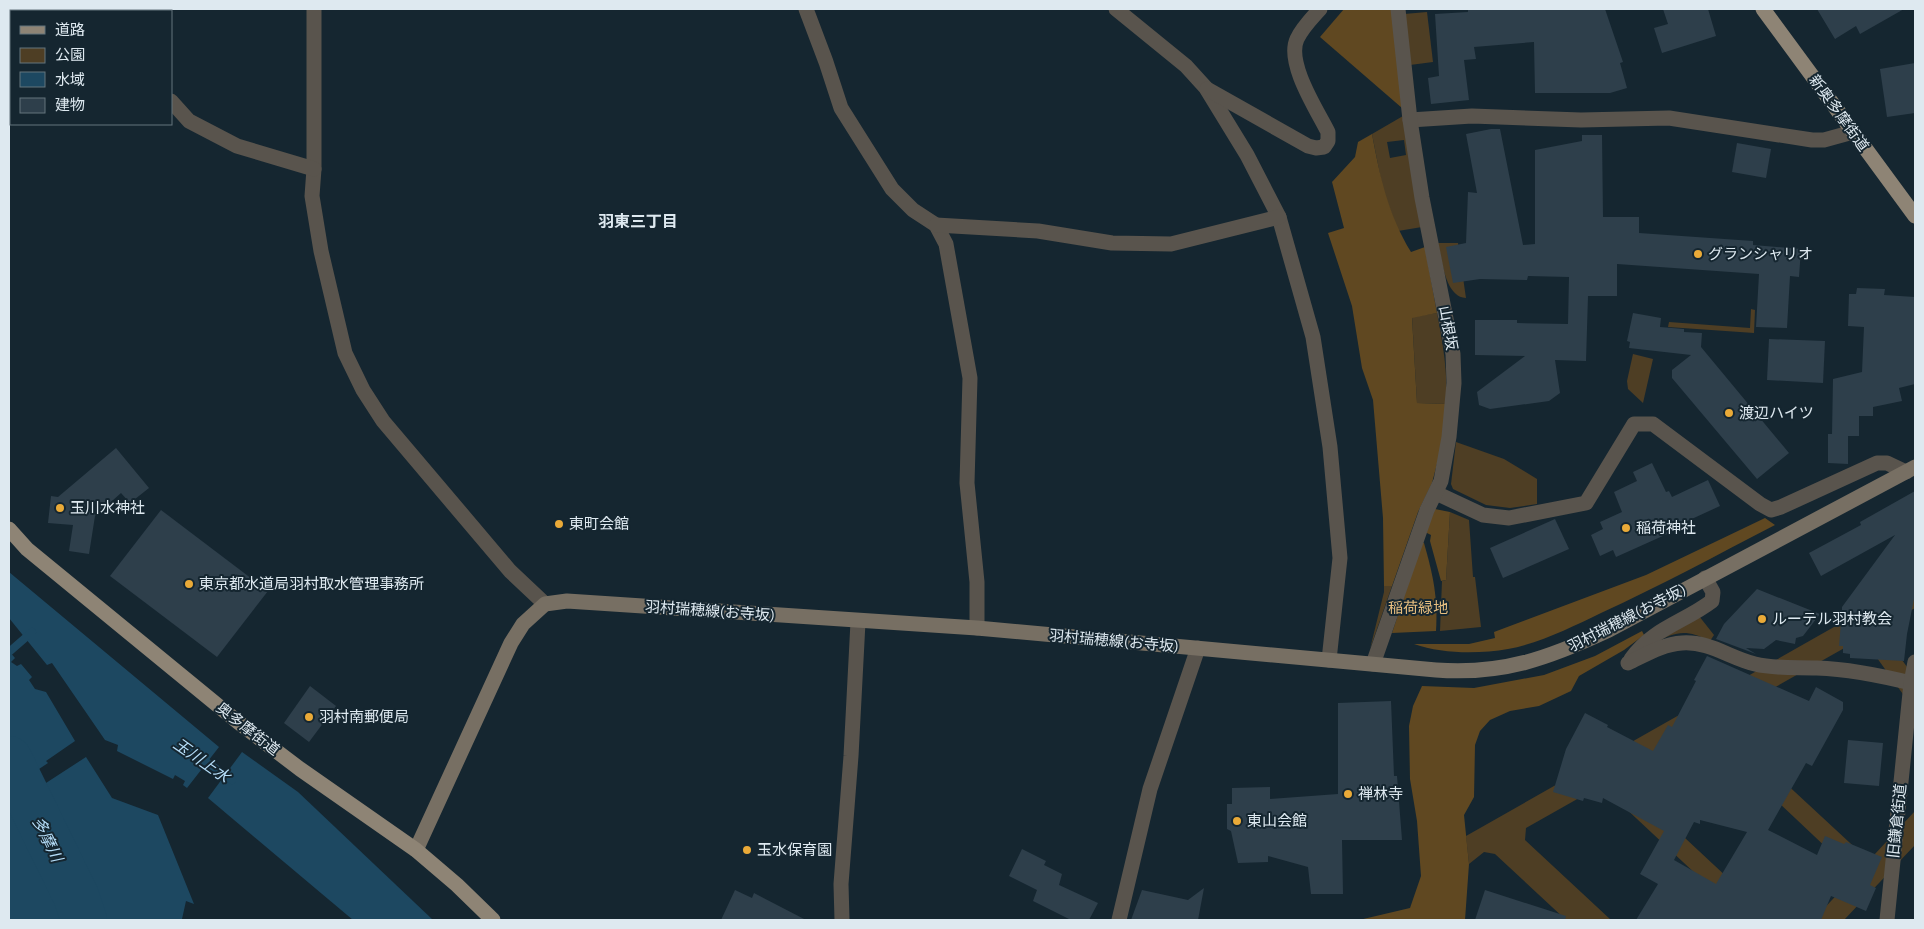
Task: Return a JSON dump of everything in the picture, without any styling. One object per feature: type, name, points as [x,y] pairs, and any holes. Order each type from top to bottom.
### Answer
[{"type":"main road","name":"新奥多摩街道","points":[[1763,9],[1915,216]]},
{"type":"main road","name":"羽村瑞穂線(お寺坂)","points":[[545,604],[567,601],[858,622],[977,628],[1461,672],[1486,671],[1543,658],[1582,643],[1910,469]]},
{"type":"main road","name":"奥多摩街道","points":[[9,529],[27,549],[238,722],[300,769],[416,850],[457,885],[493,920]]},
{"type":"main road","points":[[416,850],[511,643],[523,624],[545,604]]},
{"type":"street","points":[[314,9],[314,169],[312,196],[321,251],[345,353],[363,390],[382,421],[510,572],[545,604]]},
{"type":"street","points":[[806,9],[841,108],[892,189],[913,210],[936,225],[946,244],[969,371],[967,483],[977,582],[977,628]]},
{"type":"street","points":[[1116,9],[1186,66],[1206,88],[1247,155],[1279,217],[1313,337],[1330,447],[1340,558],[1329,660]]},
{"type":"street","points":[[1206,88],[1308,146],[1324,147],[1328,141],[1328,132],[1297,70],[1294,52],[1296,41],[1301,31],[1320,9]]},
{"type":"street","name":"山根坂","points":[[1372,664],[1427,510],[1441,481],[1449,437],[1454,383],[1453,354],[1422,198],[1410,120],[1398,9]]},
{"type":"street","points":[[172,103],[189,121],[237,146],[314,169]]},
{"type":"street","points":[[1410,120],[1472,116],[1581,120],[1669,118],[1812,140],[1824,140],[1853,132]]},
{"type":"street","points":[[936,225],[1038,231],[1112,243],[1171,244],[1279,217]]},
{"type":"street","points":[[1436,493],[1484,516],[1509,518],[1586,503],[1634,424],[1653,424],[1770,510],[1877,463],[1887,463],[1910,469]]},
{"type":"street","points":[[1706,578],[1713,592],[1712,601],[1650,637],[1628,663],[1663,646],[1682,643],[1698,644],[1714,647],[1754,664],[1818,668],[1913,683]]},
{"type":"street","points":[[842,920],[841,884],[851,756],[858,622]]},
{"type":"street","points":[[1119,920],[1150,789],[1198,648]]},
{"type":"street","name":"旧鎌倉街道","points":[[1887,920],[1915,662]]},
{"type":"green space","points":[[1344,9],[1393,9],[1402,108],[1320,37]]},
{"type":"green space","points":[[1427,12],[1433,62],[1410,65],[1404,14]]},
{"type":"green space","points":[[1403,116],[1422,227],[1398,231],[1383,190],[1372,134]],"holes":[[[1404,140],[1406,155],[1390,158],[1387,142]]]},
{"type":"green space","points":[[1372,134],[1382,180],[1396,224],[1411,252],[1425,247],[1437,313],[1412,318],[1417,403],[1446,404],[1444,437],[1432,483],[1418,512],[1392,586],[1384,586],[1383,518],[1373,400],[1362,368],[1352,306],[1328,233],[1344,228],[1332,182],[1355,157],[1358,142]]},
{"type":"green space","points":[[1438,243],[1458,243],[1466,298],[1459,296],[1449,285]]},
{"type":"green space","points":[[1751,309],[1755,310],[1754,333],[1668,327],[1669,322],[1750,328]]},
{"type":"green space","points":[[1437,313],[1444,358],[1446,404],[1417,403],[1412,317]]},
{"type":"green space","points":[[1633,354],[1653,359],[1643,403],[1628,389],[1627,381]]},
{"type":"green space","points":[[1456,442],[1504,459],[1537,479],[1537,504],[1510,508],[1486,505],[1453,489],[1451,484]]},
{"type":"green space","name":"稲荷緑地","points":[[1435,509],[1450,512],[1446,580],[1441,581],[1430,541],[1431,535],[1425,532]]},
{"type":"green space","points":[[1450,512],[1469,520],[1473,577],[1475,577],[1481,627],[1440,631],[1442,581],[1446,580]]},
{"type":"green space","points":[[1765,518],[1775,525],[1645,592],[1544,639],[1508,649],[1485,652],[1436,650],[1414,644],[1469,644],[1495,638],[1494,632],[1646,575]]},
{"type":"green space","name":"稲荷緑地","points":[[1422,542],[1424,543],[1434,586],[1436,631],[1392,633]]},
{"type":"green space","points":[[1915,581],[1915,608],[1887,624],[1884,635],[1915,678],[1915,711],[1867,644],[1855,642],[1726,715],[1725,727],[1863,855],[1874,855],[1915,811],[1915,845],[1844,920],[1813,920],[1850,881],[1849,869],[1706,734],[1626,783],[1773,920],[1745,920],[1606,790],[1595,789],[1526,828],[1525,840],[1611,920],[1566,920],[1495,854],[1484,852],[1469,864],[1466,836]]},
{"type":"green space","points":[[1384,586],[1392,586],[1370,649],[1384,592]]},
{"type":"green space","points":[[1699,616],[1714,635],[1710,641],[1688,633],[1682,633],[1669,636],[1654,643]]},
{"type":"green space","points":[[1642,631],[1644,635],[1624,650],[1579,676],[1571,691],[1539,706],[1510,711],[1490,720],[1480,731],[1475,745],[1474,797],[1464,815],[1469,864],[1465,920],[1359,920],[1410,908],[1421,876],[1417,821],[1410,779],[1409,726],[1413,706],[1422,686],[1474,688],[1544,675],[1595,656]]},
{"type":"water","points":[[9,572],[219,747],[187,788],[183,785],[185,781],[175,775],[173,779],[117,751],[118,745],[105,740],[52,663],[47,665],[9,618]]},
{"type":"water","points":[[9,651],[15,658],[11,662],[17,666],[21,664],[32,677],[29,680],[35,689],[46,692],[75,741],[46,761],[48,763],[33,773],[31,770],[9,784]]},
{"type":"water","points":[[242,752],[298,792],[433,920],[353,920],[208,798]]},
{"type":"water","points":[[86,757],[112,798],[158,815],[194,904],[186,901],[183,920],[9,920],[9,807]]},
{"type":"building","points":[[1468,9],[1605,9],[1623,62],[1620,63],[1627,88],[1610,93],[1535,93],[1534,42],[1474,47],[1476,59],[1464,60],[1469,100],[1431,104],[1428,78],[1439,76],[1435,14],[1468,12]]},
{"type":"building","points":[[1663,9],[1708,9],[1716,36],[1662,53],[1654,28],[1668,24]]},
{"type":"building","points":[[1817,9],[1904,9],[1860,34],[1856,26],[1835,39]]},
{"type":"building","points":[[1915,63],[1915,113],[1887,117],[1880,69]]},
{"type":"building","points":[[1500,129],[1523,245],[1535,244],[1535,150],[1582,141],[1582,135],[1602,135],[1603,217],[1639,217],[1639,233],[1753,241],[1753,245],[1801,249],[1799,277],[1790,276],[1787,328],[1756,327],[1759,274],[1617,264],[1617,296],[1588,296],[1586,361],[1555,360],[1560,393],[1549,401],[1490,409],[1479,405],[1477,392],[1525,356],[1475,355],[1475,320],[1517,320],[1517,323],[1568,324],[1569,277],[1528,276],[1527,280],[1480,279],[1453,283],[1446,247],[1466,243],[1468,192],[1477,193],[1466,134]]},
{"type":"building","points":[[1737,143],[1771,149],[1766,178],[1732,172]]},
{"type":"building","points":[[1857,288],[1885,289],[1884,295],[1915,297],[1915,384],[1899,388],[1902,401],[1873,407],[1873,416],[1859,416],[1859,436],[1848,436],[1848,464],[1828,463],[1828,434],[1832,434],[1833,379],[1862,372],[1864,327],[1848,326],[1849,294],[1856,294]]},
{"type":"building","name":"渡辺ハイツ","points":[[1633,313],[1661,318],[1660,327],[1684,329],[1684,332],[1702,333],[1701,347],[1789,453],[1757,479],[1672,378],[1672,370],[1691,355],[1629,348],[1630,342],[1627,341]]},
{"type":"building","points":[[1769,339],[1825,341],[1823,383],[1767,380]]},
{"type":"building","points":[[116,448],[149,488],[130,503],[121,493],[95,516],[89,554],[69,551],[73,525],[48,523],[51,496],[58,497]]},
{"type":"building","points":[[1652,463],[1666,492],[1669,491],[1672,497],[1708,480],[1720,506],[1683,523],[1685,526],[1616,557],[1613,550],[1600,556],[1591,535],[1603,529],[1600,522],[1622,512],[1614,492],[1637,481],[1633,472]]},
{"type":"building","points":[[1915,491],[1915,594],[1904,661],[1850,658],[1850,654],[1843,653],[1843,646],[1839,646],[1841,622],[1847,624],[1842,614],[1842,607],[1895,535],[1821,576],[1809,553],[1861,525],[1860,522]]},
{"type":"building","name":"東京都水道局羽村取水管理事務所","points":[[161,510],[268,591],[217,657],[110,576]]},
{"type":"building","points":[[1555,519],[1569,549],[1503,578],[1490,548]]},
{"type":"building","points":[[1757,589],[1820,614],[1803,636],[1796,638],[1795,644],[1776,640],[1764,649],[1746,648],[1756,654],[1716,639],[1724,624]]},
{"type":"building","points":[[1707,656],[1809,701],[1816,687],[1843,702],[1843,710],[1812,766],[1806,763],[1768,830],[1817,855],[1825,836],[1844,844],[1846,842],[1882,857],[1870,885],[1876,888],[1866,911],[1831,896],[1821,920],[1636,920],[1658,884],[1640,874],[1664,831],[1603,798],[1602,803],[1584,798],[1583,801],[1553,792],[1566,749],[1585,713],[1653,751],[1668,725],[1672,727],[1696,681],[1694,680]],"holes":[[[1700,820],[1747,832],[1716,884],[1674,860],[1694,822],[1700,824]]]},
{"type":"building","points":[[310,686],[336,706],[309,742],[284,723]]},
{"type":"building","points":[[1391,701],[1394,776],[1397,776],[1402,840],[1342,840],[1343,894],[1311,894],[1308,867],[1268,856],[1268,862],[1238,863],[1231,831],[1227,829],[1227,804],[1232,804],[1232,788],[1270,787],[1270,799],[1338,794],[1338,703]]},
{"type":"building","points":[[1848,740],[1883,743],[1879,786],[1844,783]]},
{"type":"building","points":[[1022,849],[1046,861],[1044,865],[1062,874],[1059,885],[1098,903],[1089,920],[1071,920],[1033,901],[1037,890],[1009,876]]},
{"type":"building","points":[[1204,888],[1198,920],[1131,920],[1142,890],[1188,900]]},
{"type":"building","points":[[735,890],[752,898],[754,893],[806,920],[721,920]]},
{"type":"building","points":[[1485,890],[1566,916],[1565,920],[1475,920]]},
{"type":"waterway","name":"玉川上水","points":[[9,652],[32,632]]},
{"type":"waterway","name":"玉川上水","points":[[198,756],[232,780]]},
{"type":"waterway","name":"多摩川","points":[[9,759],[76,896],[84,920]]},
{"type":"place","name":"グランシャリオ","points":[[1698,254]]},
{"type":"place","name":"渡辺ハイツ","points":[[1729,413]]},
{"type":"place","name":"玉川水神社","points":[[60,508]]},
{"type":"place","name":"東町会館","points":[[559,524]]},
{"type":"place","name":"稲荷神社","points":[[1626,528]]},
{"type":"place","name":"東京都水道局羽村取水管理事務所","points":[[189,584]]},
{"type":"place","name":"ルーテル羽村教会","points":[[1762,619]]},
{"type":"place","name":"羽村南郵便局","points":[[309,717]]},
{"type":"place","name":"禅林寺","points":[[1348,794]]},
{"type":"place","name":"東山会館","points":[[1237,821]]},
{"type":"place","name":"玉水保育園","points":[[747,850]]},
{"type":"district","name":"羽東三丁目","points":[[638,221]]}]
